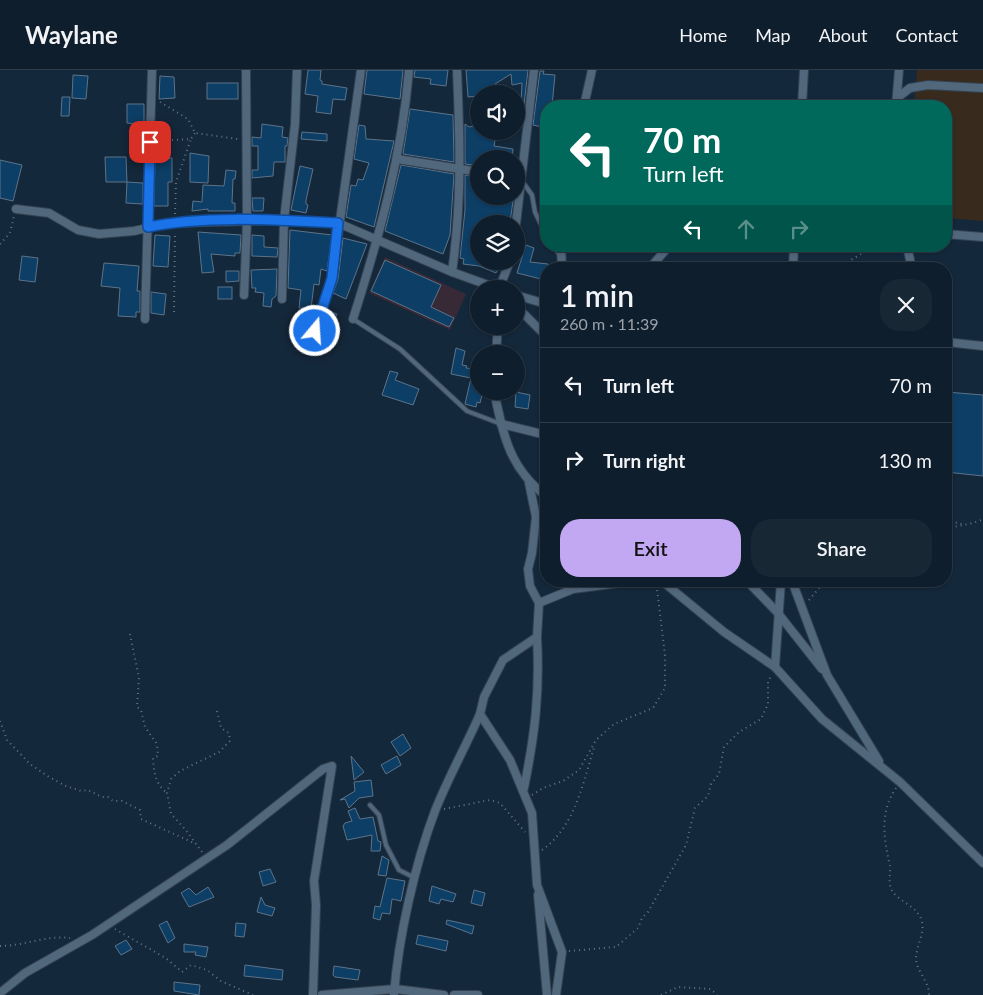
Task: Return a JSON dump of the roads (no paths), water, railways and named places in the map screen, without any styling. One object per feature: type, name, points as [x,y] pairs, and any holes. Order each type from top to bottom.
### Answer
[{"type":"street","points":[[146,319],[152,70]]},
{"type":"street","points":[[244,295],[247,221],[246,70]]},
{"type":"street","points":[[282,299],[284,220],[294,124],[297,70]]},
{"type":"street","points":[[315,331],[332,278],[338,223],[361,70]]},
{"type":"street","points":[[353,319],[378,240],[397,159],[409,70]]},
{"type":"street","points":[[452,272],[458,226],[461,168],[457,70]]},
{"type":"street","points":[[522,150],[534,70]]},
{"type":"street","points":[[585,100],[592,70]]},
{"type":"street","points":[[802,100],[804,70]]},
{"type":"street","points":[[896,100],[900,70]]},
{"type":"street","points":[[898,100],[910,88],[928,85],[983,88]]},
{"type":"street","points":[[397,159],[470,170]]},
{"type":"street","points":[[16,209],[49,214],[78,230],[99,234],[170,223],[284,220],[338,223],[474,280]]},
{"type":"street","points":[[952,234],[983,237]]},
{"type":"street","points":[[560,252],[561,262]]},
{"type":"street","points":[[655,262],[664,252]]},
{"type":"street","points":[[525,298],[540,302]]},
{"type":"street","points":[[525,315],[540,330]]},
{"type":"street","points":[[952,339],[959,343]]},
{"type":"street","points":[[952,342],[983,346]]},
{"type":"street","points":[[496,400],[500,424],[516,465],[529,483],[540,491]]},
{"type":"street","points":[[500,424],[540,434]]},
{"type":"street","points":[[524,789],[535,733],[539,678],[537,636],[539,603],[530,586],[528,569],[536,518],[529,483]]},
{"type":"street","points":[[539,603],[573,589],[588,587]]},
{"type":"street","points":[[669,587],[724,632],[775,667],[822,719],[900,782],[983,863]]},
{"type":"street","points":[[753,587],[777,612],[827,675],[883,767]]},
{"type":"street","points":[[775,667],[777,612],[780,587]]},
{"type":"street","points":[[793,587],[827,675]]},
{"type":"street","points":[[395,992],[415,878],[435,811],[480,714],[484,698],[503,660],[537,636]]},
{"type":"street","points":[[480,714],[510,760],[524,789],[532,813],[533,856],[547,995]]},
{"type":"street","points":[[0,992],[25,973],[106,926],[206,859],[323,769],[332,766],[314,881],[316,906],[313,995]]},
{"type":"street","points":[[537,885],[562,952],[556,995]]},
{"type":"street","points":[[322,995],[395,992],[444,995]]},
{"type":"street","points":[[454,995],[478,995]]},
{"type":"lane","points":[[525,187],[532,195],[535,212],[540,222]]},
{"type":"lane","points":[[353,319],[400,348],[467,411],[500,424]]},
{"type":"lane","points":[[370,805],[379,815],[386,845],[399,870],[415,878]]}]
